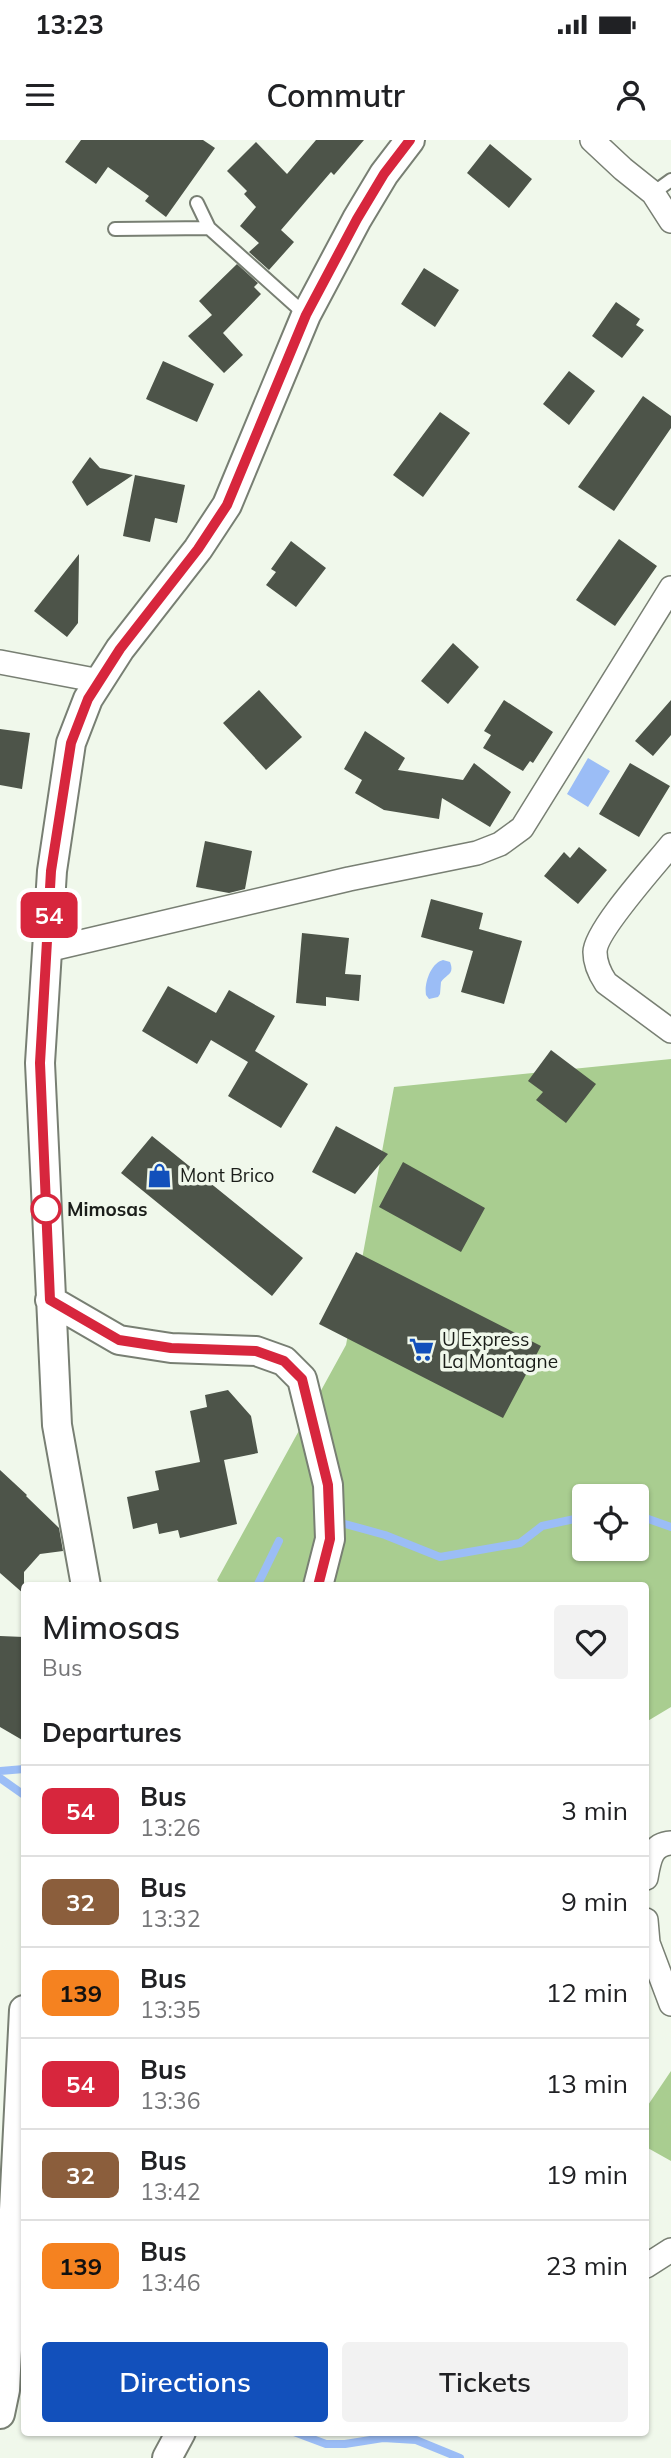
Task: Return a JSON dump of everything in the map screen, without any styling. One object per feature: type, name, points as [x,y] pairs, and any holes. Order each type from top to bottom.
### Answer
[{"type":"street","points":[[85,1582],[57,1425],[40,1063],[51,871],[71,743],[88,699],[120,649],[198,549],[227,505],[306,315],[357,219],[384,174],[410,140]]},
{"type":"street","points":[[592,140],[623,169],[662,186],[671,222]]},
{"type":"street","points":[[47,950],[349,879],[477,853],[500,844],[522,828],[671,588]]},
{"type":"street","points":[[0,662],[100,681]]},
{"type":"street","points":[[671,845],[606,928],[595,951],[600,974],[606,983],[671,1031]]},
{"type":"street","points":[[50,1300],[119,1340],[171,1348],[256,1351],[284,1361],[302,1379],[328,1485],[330,1539],[319,1582]]},
{"type":"street","points":[[649,1866],[653,1851],[660,1845],[671,1843]]},
{"type":"street","points":[[649,1946],[671,2004]]},
{"type":"street","points":[[0,2414],[5,2390],[21,2070]]},
{"type":"street","points":[[649,2264],[671,2250]]},
{"type":"street","points":[[167,2458],[179,2436]]},
{"type":"lane","points":[[197,203],[209,228],[306,315]]},
{"type":"lane","points":[[115,229],[209,228]]},
{"type":"green space","points":[[671,1059],[671,1707],[649,1720],[649,1582],[217,1580],[346,1345],[394,1087]]},
{"type":"green space","points":[[671,2071],[671,2161],[649,2149],[649,2104]]},
{"type":"water","points":[[588,758],[610,771],[588,807],[567,794]]},
{"type":"water","points":[[443,960],[450,962],[451,972],[441,982],[438,997],[429,999],[426,995],[427,979],[435,965]]},
{"type":"building","points":[[81,140],[203,140],[215,148],[166,217],[145,201],[149,196],[108,167],[96,184],[65,162]]},
{"type":"building","points":[[316,140],[364,140],[334,175],[331,172],[281,230],[294,242],[269,270],[249,252],[259,243],[240,226],[256,207],[244,194],[247,191],[227,171],[256,142],[287,174]]},
{"type":"building","points":[[490,144],[532,179],[509,208],[467,173]]},
{"type":"building","points":[[237,264],[258,283],[254,287],[261,294],[223,333],[243,355],[224,373],[188,336],[212,315],[199,301]]},
{"type":"building","points":[[424,268],[459,290],[435,327],[401,304]]},
{"type":"building","points":[[616,302],[640,319],[636,325],[644,330],[622,358],[592,336]]},
{"type":"building","points":[[163,361],[214,384],[197,422],[146,399]]},
{"type":"building","points":[[569,371],[595,391],[569,425],[543,404]]},
{"type":"building","points":[[643,396],[671,416],[671,428],[614,511],[578,487]]},
{"type":"building","points":[[440,412],[470,433],[423,497],[393,475]]},
{"type":"building","points":[[90,457],[100,468],[133,475],[87,506],[72,482]]},
{"type":"building","points":[[135,475],[185,485],[177,523],[155,518],[150,542],[123,536]]},
{"type":"building","points":[[619,539],[657,566],[615,626],[576,600]]},
{"type":"building","points":[[291,541],[326,568],[296,607],[266,585],[276,572],[271,569]]},
{"type":"building","points":[[79,554],[78,623],[67,637],[34,611]]},
{"type":"building","points":[[453,643],[479,667],[448,704],[421,681]]},
{"type":"building","points":[[259,690],[302,737],[266,770],[223,723]]},
{"type":"building","points":[[504,700],[553,732],[533,763],[530,761],[523,771],[483,748],[491,735],[484,731]]},
{"type":"building","points":[[671,700],[671,735],[653,756],[635,741]]},
{"type":"building","points":[[0,729],[30,733],[22,789],[0,785]]},
{"type":"building","points":[[365,731],[405,758],[398,770],[463,780],[474,763],[511,792],[490,827],[442,798],[439,819],[384,810],[355,793],[362,780],[344,769]]},
{"type":"building","points":[[630,763],[670,786],[639,837],[599,814]]},
{"type":"building","points":[[205,841],[252,851],[245,889],[229,893],[196,887]]},
{"type":"building","points":[[579,847],[607,870],[578,904],[544,876],[564,852],[570,858]]},
{"type":"building","points":[[431,899],[483,913],[479,929],[522,941],[504,1004],[461,992],[473,951],[421,937]]},
{"type":"building","points":[[302,933],[349,938],[345,974],[361,975],[359,1001],[326,997],[326,1006],[296,1003]]},
{"type":"building","points":[[168,986],[216,1013],[229,990],[275,1016],[255,1051],[308,1084],[281,1128],[228,1096],[248,1062],[211,1040],[197,1064],[142,1031]]},
{"type":"building","points":[[551,1050],[596,1084],[566,1123],[536,1100],[543,1092],[528,1081]]},
{"type":"building","points":[[336,1126],[388,1154],[355,1194],[312,1172]]},
{"type":"building","points":[[152,1136],[303,1258],[272,1296],[121,1173]]},
{"type":"building","points":[[403,1162],[485,1208],[461,1252],[379,1207]]},
{"type":"building","points":[[356,1252],[541,1346],[503,1418],[319,1324]]},
{"type":"building","points":[[228,1390],[251,1416],[258,1453],[224,1460],[237,1524],[180,1538],[178,1530],[159,1534],[157,1523],[133,1529],[127,1497],[159,1490],[155,1471],[200,1462],[190,1411],[207,1407],[205,1395]]},
{"type":"building","points":[[0,1470],[59,1528],[63,1551],[40,1554],[24,1572],[21,1591],[0,1573]]},
{"type":"building","points":[[0,1636],[21,1637],[21,1739],[0,1727]]},
{"type":"waterway","points":[[649,1519],[671,1527]]},
{"type":"waterway","points":[[345,1524],[385,1535],[440,1557],[520,1543],[542,1526],[572,1520]]},
{"type":"waterway","points":[[259,1582],[279,1541]]},
{"type":"waterway","points":[[0,1771],[21,1769]]},
{"type":"waterway","points":[[0,1778],[21,1793]]},
{"type":"waterway","points":[[305,2436],[326,2444],[383,2438],[416,2440],[460,2458]]},
{"type":"bus line","name":"54","points":[[319,1582],[330,1539],[328,1485],[302,1379],[284,1361],[256,1351],[171,1348],[119,1340],[50,1300],[40,1063],[51,871],[71,743],[88,699],[120,649],[198,549],[227,505],[306,315],[357,219],[384,174],[410,140]]},
{"type":"place","name":"Mont Brico","points":[[160,1175]]},
{"type":"place","name":"Mimosas","points":[[46,1209]]},
{"type":"place","name":"U Express La Montagne","points":[[422,1350]]}]
